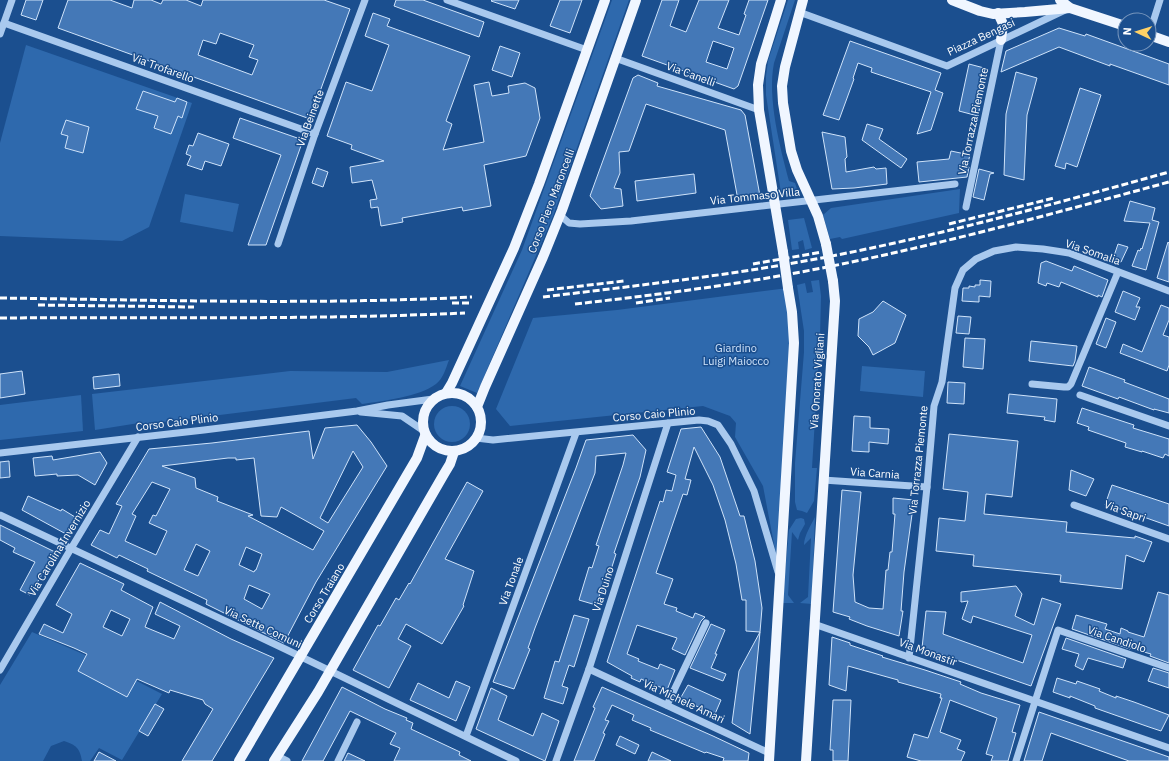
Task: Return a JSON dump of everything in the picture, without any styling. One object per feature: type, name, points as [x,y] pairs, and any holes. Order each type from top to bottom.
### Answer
[{"type":"main road","name":"Corso Piero Maroncelli","points":[[446,393],[452,384],[514,248],[606,0]]},
{"type":"main road","name":"Corso Piero Maroncelli","points":[[477,407],[560,215],[636,0]]},
{"type":"main road","points":[[769,757],[788,465],[794,343],[792,312],[760,110],[758,85],[761,64],[781,0]]},
{"type":"main road","points":[[799,12],[803,0]]},
{"type":"main road","name":"Piazza Bengasi","points":[[952,0],[980,11],[998,13],[1070,8]]},
{"type":"main road","points":[[1060,0],[1070,8],[1117,23]]},
{"type":"main road","name":"Via Onorato Vigliani","points":[[799,12],[785,67],[782,86],[783,103],[791,151],[796,170],[818,216],[826,244],[835,301],[806,761]]},
{"type":"main road","points":[[998,13],[1003,24],[1001,40]]},
{"type":"main road","points":[[1157,38],[1169,42]]},
{"type":"main road","points":[[446,393],[461,394],[467,397],[477,407],[480,413],[480,430],[473,444],[467,449],[454,452],[447,451],[435,446],[424,434],[422,427],[424,411],[433,399],[446,393]]},
{"type":"main road","name":"Corso Traiano","points":[[239,761],[416,458],[424,434]]},
{"type":"main road","points":[[276,759],[330,671],[447,469],[454,452]]},
{"type":"street","points":[[0,34],[12,0]]},
{"type":"street","name":"Via Beinette","points":[[278,244],[315,134],[365,0]]},
{"type":"street","points":[[447,0],[587,50]]},
{"type":"street","points":[[1156,12],[1160,0]]},
{"type":"street","name":"Piazza Bengasi","points":[[799,12],[947,66],[1070,8]]},
{"type":"street","name":"Via Trofarello","points":[[4,23],[315,134]]},
{"type":"street","name":"Via Torrazza Piemonte","points":[[966,207],[1001,40]]},
{"type":"street","name":"Via Canelli","points":[[616,58],[760,110]]},
{"type":"street","name":"Via Tommaso Villa","points":[[560,215],[569,223],[580,224],[631,221],[955,184]]},
{"type":"street","name":"Via Somalia","points":[[984,254],[1016,247],[1069,253],[1169,291]]},
{"type":"street","name":"Via Torrazza Piemonte","points":[[909,658],[934,406],[942,382],[955,288],[958,278],[963,270],[984,254]]},
{"type":"street","points":[[1032,384],[1068,387],[1072,384],[1118,272]]},
{"type":"street","points":[[1080,395],[1169,426]]},
{"type":"street","name":"Corso Caio Plinio","points":[[0,453],[357,411],[388,404],[433,399]]},
{"type":"street","name":"Corso Caio Plinio","points":[[357,411],[402,416],[424,434]]},
{"type":"street","name":"Corso Caio Plinio","points":[[476,438],[493,440],[699,420],[708,421],[718,425],[731,444],[754,491],[780,576]]},
{"type":"street","name":"Via Duino","points":[[556,761],[589,669],[668,423]]},
{"type":"street","name":"Via Tonale","points":[[466,736],[576,433]]},
{"type":"street","name":"Via Carolina Invernizio","points":[[0,670],[3,657],[138,437]]},
{"type":"street","name":"Via Carnia","points":[[823,480],[927,487]]},
{"type":"street","name":"Via Sapri","points":[[1074,505],[1169,538]]},
{"type":"street","name":"Via Sette Comuni","points":[[0,515],[516,761]]},
{"type":"street","points":[[667,706],[706,623]]},
{"type":"street","name":"Via Monastir","points":[[814,624],[1169,748]]},
{"type":"street","name":"Via Candiolo","points":[[1034,701],[1058,630],[1169,668]]},
{"type":"street","name":"Via Michele Amari","points":[[589,669],[769,757]]},
{"type":"street","points":[[1016,761],[1034,701]]},
{"type":"street","points":[[338,761],[358,722]]},
{"type":"street","points":[[276,759],[287,761]]},
{"type":"green space","points":[[612,0],[629,0],[553,216],[477,393],[460,386],[522,250]]},
{"type":"green space","points":[[788,0],[795,0],[774,63],[772,91],[778,138],[785,168],[789,181],[795,183],[798,192],[781,193],[766,95],[766,76],[768,61]]},
{"type":"green space","points":[[26,45],[192,103],[149,227],[122,241],[0,236],[0,143]]},
{"type":"green space","points":[[960,189],[959,213],[842,239],[840,237],[830,239],[823,215],[831,208]]},
{"type":"green space","points":[[185,194],[239,204],[233,232],[180,222]]},
{"type":"green space","points":[[804,218],[812,248],[805,250],[803,240],[798,242],[799,249],[792,250],[788,220]]},
{"type":"green space","points":[[819,280],[821,296],[820,337],[812,468],[817,468],[814,501],[807,513],[797,510],[795,502],[795,463],[804,352],[804,331],[797,285],[805,283],[807,293],[813,292],[811,281]]},
{"type":"green space","name":"Giardino Luigi Maiocco","points":[[788,288],[792,312],[780,576],[763,486],[735,437],[736,423],[730,416],[703,406],[510,426],[496,409],[533,318],[617,310]]},
{"type":"green space","points":[[449,360],[442,376],[436,384],[420,392],[390,400],[362,404],[356,398],[139,425],[139,423],[95,430],[92,394],[290,371],[387,372]]},
{"type":"green space","points":[[862,366],[925,371],[923,397],[860,391]]},
{"type":"green space","points":[[81,395],[83,431],[0,440],[0,405]]},
{"type":"green space","points":[[456,406],[465,411],[469,417],[469,431],[465,437],[456,442],[448,442],[439,437],[435,431],[434,420],[439,411],[445,407]]},
{"type":"green space","points":[[815,517],[812,604],[800,603],[808,597],[811,538],[804,545],[804,542],[806,534]]},
{"type":"green space","points":[[796,519],[804,519],[805,524],[798,540],[792,532],[788,595],[794,603],[782,603],[789,530]]},
{"type":"green space","points":[[32,632],[90,657],[162,694],[122,760],[99,748],[90,761],[82,761],[79,750],[72,744],[64,741],[51,746],[43,761],[0,761],[0,685]]},
{"type":"building","points":[[26,0],[43,0],[36,20],[21,15]]},
{"type":"building","points":[[68,0],[110,0],[132,8],[134,0],[151,0],[161,4],[163,0],[186,0],[201,6],[203,0],[324,0],[350,9],[310,119],[58,28]],"holes":[[[220,33],[254,45],[249,57],[258,60],[252,75],[198,55],[203,40],[216,44]]]},
{"type":"building","points":[[396,0],[423,0],[484,22],[479,37],[394,6]]},
{"type":"building","points":[[519,0],[515,9],[491,1]]},
{"type":"building","points":[[560,0],[582,0],[570,33],[550,26]]},
{"type":"building","points":[[662,0],[679,0],[670,26],[686,32],[699,0],[729,0],[718,28],[739,35],[746,15],[744,14],[749,0],[768,0],[738,86],[734,89],[642,56]],"holes":[[[713,41],[734,48],[727,69],[706,62]]]},
{"type":"building","points":[[373,13],[390,19],[387,26],[470,56],[446,121],[452,124],[443,150],[484,142],[474,85],[489,82],[492,96],[509,93],[508,86],[525,83],[535,88],[540,118],[526,156],[484,165],[491,206],[463,211],[462,207],[402,218],[403,222],[381,226],[378,207],[371,208],[370,200],[377,199],[372,180],[352,183],[350,167],[384,161],[351,149],[352,145],[327,136],[346,82],[372,91],[389,45],[365,36]]},
{"type":"building","points":[[1059,28],[1085,36],[1086,34],[1117,45],[1117,52],[1136,52],[1169,64],[1169,85],[1110,64],[1110,66],[1059,47],[1001,72],[1006,51]]},
{"type":"building","points":[[850,41],[941,73],[935,90],[943,93],[931,130],[917,134],[931,92],[871,72],[872,68],[858,63],[853,78],[854,79],[839,120],[823,115]]},
{"type":"building","points":[[500,46],[520,53],[512,77],[492,70]]},
{"type":"building","points":[[969,64],[988,69],[978,116],[959,111]]},
{"type":"building","points":[[1016,72],[1037,78],[1027,115],[1024,180],[1004,175],[1006,114]]},
{"type":"building","points":[[638,75],[658,83],[657,86],[741,110],[745,115],[760,196],[738,200],[725,130],[646,104],[629,151],[619,152],[620,173],[614,188],[621,189],[623,206],[601,209],[590,196],[633,78]]},
{"type":"building","points":[[1080,88],[1101,95],[1077,167],[1066,163],[1065,169],[1055,166]]},
{"type":"building","points":[[143,91],[175,102],[177,98],[187,102],[182,118],[178,116],[171,134],[154,128],[158,116],[136,109]]},
{"type":"building","points":[[240,118],[303,140],[266,245],[248,245],[281,155],[233,138]]},
{"type":"building","points":[[66,120],[89,127],[83,153],[65,148],[68,136],[61,134]]},
{"type":"building","points":[[867,124],[883,129],[879,139],[907,159],[901,168],[862,140]]},
{"type":"building","points":[[822,132],[845,137],[847,157],[845,159],[846,172],[874,167],[876,169],[886,168],[887,184],[832,189]]},
{"type":"building","points":[[198,133],[229,144],[221,166],[205,161],[202,170],[187,165],[191,156],[186,154],[189,145],[193,146]]},
{"type":"building","points":[[951,151],[970,155],[967,166],[969,167],[967,177],[919,182],[917,162],[949,159]]},
{"type":"building","points":[[317,168],[328,172],[323,187],[312,183]]},
{"type":"building","points":[[979,169],[994,173],[990,174],[984,200],[973,197]]},
{"type":"building","points":[[694,174],[696,193],[637,201],[635,181]]},
{"type":"building","points":[[1130,201],[1155,208],[1152,220],[1159,222],[1146,270],[1132,266],[1138,250],[1140,251],[1141,248],[1142,249],[1150,223],[1124,221]]},
{"type":"building","points":[[1168,242],[1169,243],[1169,282],[1157,278]]},
{"type":"building","points":[[1118,244],[1128,247],[1121,262],[1113,259]]},
{"type":"building","points":[[1046,261],[1072,271],[1074,266],[1108,280],[1102,297],[1098,295],[1098,297],[1061,282],[1059,287],[1047,283],[1046,286],[1038,283],[1041,263]]},
{"type":"building","points":[[980,280],[991,281],[990,297],[979,296],[979,302],[962,301],[963,288],[980,285]]},
{"type":"building","points":[[1123,291],[1140,298],[1136,307],[1140,307],[1135,320],[1115,312]]},
{"type":"building","points":[[883,301],[906,315],[895,343],[873,355],[869,347],[858,336],[859,319],[873,312]]},
{"type":"building","points":[[1161,305],[1169,308],[1169,320],[1163,335],[1169,337],[1169,365],[1167,371],[1120,353],[1123,344],[1142,352]]},
{"type":"building","points":[[958,316],[971,317],[969,334],[956,333]]},
{"type":"building","points":[[1106,318],[1116,322],[1106,348],[1096,344]]},
{"type":"building","points":[[965,338],[985,339],[983,369],[963,367]]},
{"type":"building","points":[[1031,341],[1077,346],[1073,366],[1029,361]]},
{"type":"building","points":[[1089,367],[1125,380],[1124,382],[1169,399],[1169,413],[1154,410],[1119,397],[1118,399],[1082,386]]},
{"type":"building","points":[[22,371],[25,394],[0,398],[0,374]]},
{"type":"building","points":[[119,374],[120,386],[94,389],[93,377]]},
{"type":"building","points":[[948,382],[965,383],[964,404],[947,403]]},
{"type":"building","points":[[1009,394],[1057,399],[1055,422],[1044,420],[1045,417],[1007,413]]},
{"type":"building","points":[[1082,408],[1134,425],[1133,428],[1169,439],[1169,456],[1165,454],[1163,458],[1125,447],[1126,443],[1088,430],[1089,427],[1077,423]]},
{"type":"building","points":[[854,416],[870,417],[870,428],[889,429],[888,444],[869,442],[869,452],[852,451]]},
{"type":"building","points":[[357,425],[371,442],[387,466],[316,582],[284,643],[206,604],[207,600],[147,571],[148,569],[119,555],[117,558],[91,545],[100,530],[109,534],[122,506],[116,504],[149,449],[309,431],[313,459],[325,428]],"holes":[[[353,451],[363,467],[328,523],[320,518]],[[228,458],[236,458],[236,460],[254,458],[261,516],[277,517],[281,507],[324,531],[313,550],[248,516],[253,515],[217,501],[218,497],[196,488],[195,478],[162,466]],[[152,482],[170,489],[156,516],[153,515],[149,523],[167,531],[156,555],[125,541],[136,516],[132,514]],[[196,544],[210,551],[198,576],[184,570]],[[246,547],[262,554],[254,572],[239,565]],[[249,585],[270,594],[262,609],[244,599]]]},
{"type":"building","points":[[701,427],[720,457],[740,516],[744,516],[755,561],[762,608],[760,632],[746,631],[746,600],[742,600],[736,564],[725,520],[713,485],[694,447],[685,479],[691,480],[687,495],[683,494],[656,573],[673,579],[664,604],[677,608],[676,611],[693,618],[695,613],[705,617],[701,621],[685,655],[672,649],[677,638],[637,625],[627,654],[639,659],[638,661],[658,669],[660,664],[675,670],[667,690],[641,679],[640,682],[631,678],[632,676],[607,662],[660,501],[663,502],[666,490],[672,491],[676,475],[667,472],[681,429]]},
{"type":"building","points":[[949,434],[1018,441],[1012,497],[986,494],[984,514],[1067,522],[1066,532],[1135,538],[1135,536],[1152,542],[1144,562],[1126,555],[1122,589],[1060,582],[1061,575],[973,566],[974,555],[936,551],[939,518],[965,521],[968,492],[943,489]]},
{"type":"building","points":[[633,435],[646,450],[640,477],[614,553],[616,554],[604,592],[601,591],[596,605],[579,600],[589,567],[592,568],[599,546],[596,545],[626,453],[596,456],[595,473],[535,628],[528,648],[530,649],[514,689],[493,682],[586,440]]},
{"type":"building","points":[[100,452],[107,463],[95,485],[78,475],[57,476],[57,474],[35,476],[33,458],[52,456],[53,460]]},
{"type":"building","points":[[9,461],[10,477],[0,478],[0,462]]},
{"type":"building","points":[[1071,470],[1094,479],[1086,496],[1069,490]]},
{"type":"building","points":[[467,482],[483,491],[445,559],[474,571],[463,605],[464,606],[442,644],[406,624],[398,639],[411,646],[389,688],[353,670],[378,625],[380,626],[396,598],[399,600],[409,583],[410,584]]},
{"type":"building","points":[[1112,485],[1169,504],[1169,526],[1105,505]]},
{"type":"building","points":[[842,490],[861,492],[853,575],[855,602],[869,608],[883,609],[886,570],[888,570],[890,552],[892,552],[895,514],[893,514],[893,498],[914,500],[904,572],[901,611],[903,611],[899,636],[867,626],[849,619],[850,617],[833,612]]},
{"type":"building","points":[[28,496],[61,511],[62,509],[75,517],[66,534],[22,510]]},
{"type":"building","points":[[0,525],[55,552],[30,595],[20,590],[35,562],[13,552],[15,548],[0,540]]},
{"type":"building","points":[[80,563],[124,584],[121,590],[153,607],[145,627],[174,639],[180,626],[155,614],[160,602],[231,639],[274,658],[212,761],[182,761],[213,709],[205,704],[203,700],[170,690],[169,693],[137,679],[127,697],[78,671],[87,654],[39,634],[44,624],[63,633],[72,614],[56,605]],"holes":[[[111,610],[130,619],[122,636],[103,627]]]},
{"type":"building","points":[[1016,586],[1022,594],[1015,616],[1034,625],[1042,598],[1061,604],[1031,686],[922,648],[926,611],[946,612],[943,634],[1023,663],[1032,635],[973,616],[971,623],[962,619],[968,601],[961,602],[961,592]]},
{"type":"building","points":[[1158,592],[1169,595],[1169,663],[1150,656],[1151,654],[1130,649],[1072,629],[1076,615],[1107,624],[1105,629],[1120,634],[1121,628],[1144,637]]},
{"type":"building","points":[[574,615],[589,619],[574,667],[569,665],[562,686],[568,688],[563,704],[544,698],[555,661],[559,662]]},
{"type":"building","points":[[711,624],[725,630],[711,668],[726,674],[723,681],[690,668]]},
{"type":"building","points":[[760,632],[750,734],[732,723],[739,671]]},
{"type":"building","points":[[832,637],[850,643],[850,645],[883,656],[882,657],[961,682],[960,684],[981,693],[1020,705],[1012,732],[1016,733],[1008,761],[991,761],[993,756],[986,754],[997,718],[950,700],[940,732],[961,740],[957,749],[965,752],[961,761],[921,761],[907,757],[914,734],[928,738],[942,698],[940,698],[941,694],[848,666],[846,691],[829,685]]},
{"type":"building","points":[[1066,638],[1126,659],[1123,668],[1088,658],[1083,670],[1075,666],[1079,654],[1062,649]]},
{"type":"building","points":[[1153,668],[1169,673],[1169,688],[1148,681]]},
{"type":"building","points":[[1057,678],[1076,684],[1077,681],[1100,689],[1099,691],[1116,698],[1116,696],[1169,715],[1161,731],[1095,708],[1095,706],[1070,696],[1070,698],[1053,692]]},
{"type":"building","points":[[456,681],[470,687],[456,721],[410,700],[418,683],[449,698]]},
{"type":"building","points":[[688,685],[721,700],[715,714],[680,699]]},
{"type":"building","points":[[342,687],[385,709],[407,718],[406,720],[413,723],[411,729],[460,752],[459,755],[471,761],[394,761],[400,748],[390,744],[396,733],[350,711],[323,761],[302,761]]},
{"type":"building","points":[[602,687],[749,753],[748,761],[723,761],[724,758],[706,752],[705,753],[650,730],[651,728],[632,720],[634,715],[612,705],[605,720],[609,721],[603,733],[605,734],[594,761],[574,761],[595,708],[593,707]]},
{"type":"building","points":[[491,688],[507,696],[498,720],[533,736],[542,713],[559,721],[545,761],[476,729]]},
{"type":"building","points":[[833,700],[851,700],[848,761],[833,761],[833,750],[830,750]]},
{"type":"building","points":[[155,704],[164,709],[148,736],[139,731]]},
{"type":"building","points":[[1039,712],[1169,757],[1169,761],[1129,761],[1051,733],[1042,761],[1024,761]]},
{"type":"building","points":[[620,736],[639,745],[635,754],[616,745]]},
{"type":"building","points":[[99,752],[116,761],[94,761]]},
{"type":"building","points":[[652,752],[671,761],[648,761]]},
{"type":"building","points":[[348,753],[365,761],[344,761]]},
{"type":"railway","points":[[543,297],[727,274],[836,255],[980,223],[1169,172]]},
{"type":"railway","points":[[575,304],[710,287],[838,265],[981,232],[1169,182]]},
{"type":"railway","points":[[949,224],[1054,198]]},
{"type":"railway","points":[[753,264],[822,252]]},
{"type":"railway","points":[[547,290],[624,281]]},
{"type":"railway","points":[[0,298],[177,301],[354,301],[472,297]]},
{"type":"railway","points":[[636,303],[670,298]]},
{"type":"railway","points":[[452,303],[470,303]]},
{"type":"railway","points":[[38,305],[194,307]]},
{"type":"railway","points":[[0,318],[349,317],[465,313]]}]
